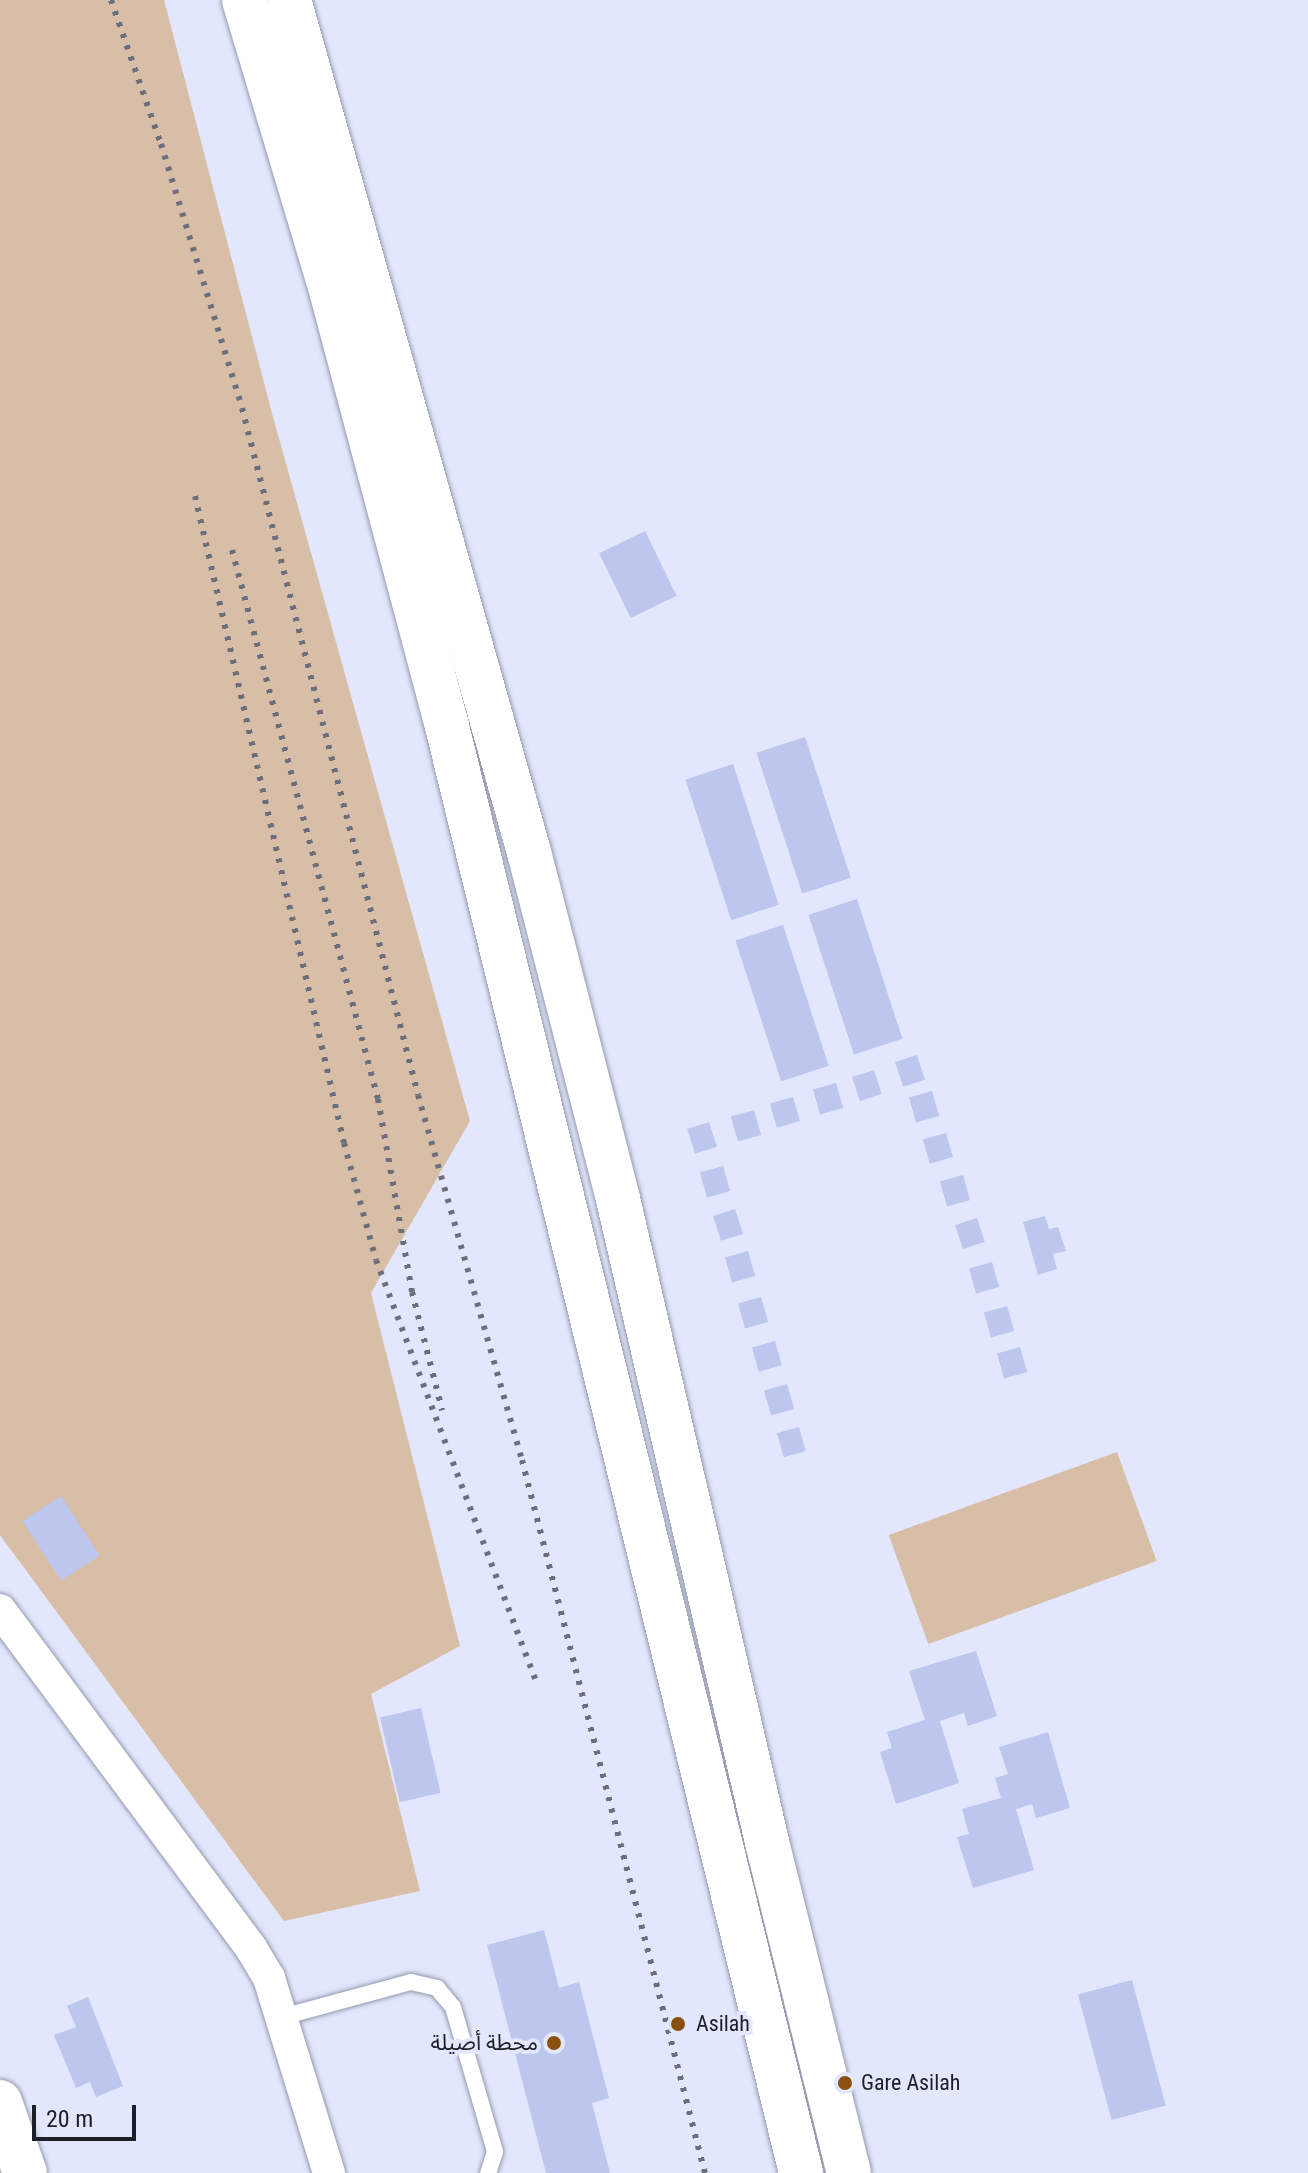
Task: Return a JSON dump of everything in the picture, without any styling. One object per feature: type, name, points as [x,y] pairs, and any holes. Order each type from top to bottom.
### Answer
[{"type":"main road","points":[[244,0],[332,294],[446,722],[801,2173]]},
{"type":"main road","points":[[289,0],[533,867],[618,1199],[767,1842],[849,2173]]},
{"type":"main road","points":[[0,2102],[25,2173]]},
{"type":"street","points":[[0,1610],[251,1948],[269,1978],[329,2173]]},
{"type":"lane","points":[[282,2017],[411,1982],[437,1988],[453,2007],[495,2152],[488,2173]]},
{"type":"shaded area","points":[[0,0],[164,0],[273,417],[470,1121],[371,1293],[460,1646],[371,1694],[420,1891],[284,1921],[0,1535]]},
{"type":"shaded area","points":[[1117,1452],[1157,1561],[928,1644],[889,1535]]},
{"type":"building","points":[[645,531],[677,596],[631,618],[599,553]]},
{"type":"building","points":[[805,737],[851,878],[802,894],[756,753]]},
{"type":"building","points":[[733,764],[779,905],[731,920],[685,779]]},
{"type":"building","points":[[857,899],[902,1039],[854,1055],[808,915]]},
{"type":"building","points":[[783,925],[829,1066],[781,1081],[735,940]]},
{"type":"building","points":[[917,1055],[925,1080],[903,1087],[895,1062]]},
{"type":"building","points":[[874,1070],[882,1094],[860,1101],[852,1077]]},
{"type":"building","points":[[836,1083],[843,1108],[820,1115],[813,1090]]},
{"type":"building","points":[[932,1091],[939,1116],[916,1123],[909,1098]]},
{"type":"building","points":[[793,1097],[800,1121],[777,1128],[770,1104]]},
{"type":"building","points":[[754,1110],[761,1135],[738,1142],[731,1117]]},
{"type":"building","points":[[709,1122],[717,1147],[695,1154],[687,1129]]},
{"type":"building","points":[[946,1133],[953,1157],[930,1164],[923,1140]]},
{"type":"building","points":[[723,1166],[730,1191],[707,1198],[700,1173]]},
{"type":"building","points":[[963,1175],[970,1200],[947,1207],[940,1182]]},
{"type":"building","points":[[735,1209],[743,1234],[721,1241],[713,1216]]},
{"type":"building","points":[[1045,1216],[1049,1229],[1058,1227],[1066,1251],[1053,1254],[1057,1269],[1038,1275],[1023,1222]]},
{"type":"building","points":[[977,1218],[985,1242],[963,1249],[955,1225]]},
{"type":"building","points":[[748,1251],[755,1276],[732,1283],[725,1258]]},
{"type":"building","points":[[992,1262],[999,1287],[976,1294],[969,1269]]},
{"type":"building","points":[[761,1297],[768,1322],[745,1329],[738,1304]]},
{"type":"building","points":[[1007,1306],[1014,1331],[991,1338],[984,1313]]},
{"type":"building","points":[[775,1341],[782,1365],[759,1372],[752,1348]]},
{"type":"building","points":[[1020,1347],[1027,1372],[1004,1379],[997,1354]]},
{"type":"building","points":[[787,1384],[794,1409],[771,1416],[764,1391]]},
{"type":"building","points":[[799,1427],[806,1451],[784,1457],[777,1433]]},
{"type":"building","points":[[61,1496],[100,1556],[61,1581],[22,1521]]},
{"type":"building","points":[[976,1651],[997,1716],[968,1726],[964,1713],[940,1721],[959,1783],[896,1804],[880,1752],[892,1748],[887,1732],[925,1720],[909,1671]]},
{"type":"building","points":[[421,1708],[441,1793],[400,1802],[380,1717]]},
{"type":"building","points":[[1048,1732],[1070,1808],[1036,1818],[1032,1804],[1016,1809],[1034,1870],[973,1888],[957,1837],[969,1834],[962,1809],[1001,1798],[995,1778],[1008,1774],[999,1747]]},
{"type":"building","name":"محطة أصيلة","points":[[544,1930],[559,1988],[579,1982],[609,2098],[592,2103],[610,2173],[546,2173],[487,1945]]},
{"type":"building","points":[[1132,1980],[1166,2106],[1112,2120],[1078,1994]]},
{"type":"building","points":[[88,1997],[123,2086],[96,2097],[90,2082],[76,2088],[54,2035],[76,2027],[67,2006]]},
{"type":"railway","points":[[111,0],[161,144],[242,408],[418,1095],[522,1460],[705,2173]]},
{"type":"railway","points":[[195,496],[344,1143],[376,1260],[537,1684]]},
{"type":"railway","points":[[232,550],[378,1099],[412,1292],[442,1410]]},
{"type":"place","name":"Asilah","points":[[678,2024]]},
{"type":"place","name":"محطة أصيلة","points":[[554,2043]]},
{"type":"place","name":"Gare Asilah","points":[[845,2083]]}]
